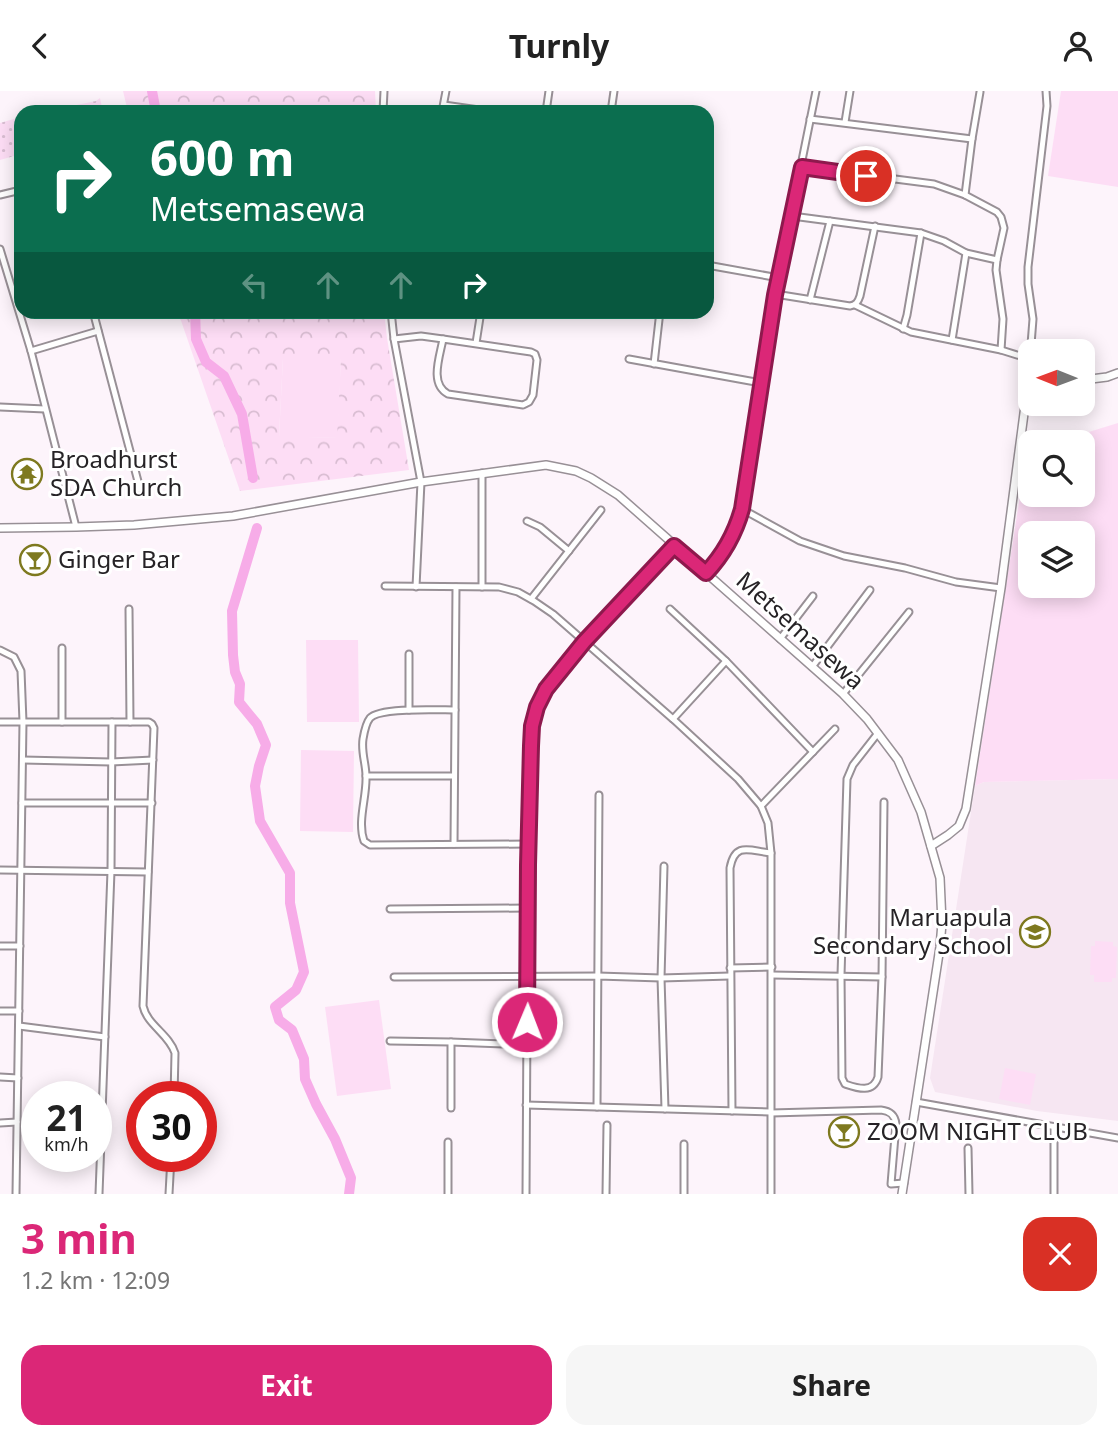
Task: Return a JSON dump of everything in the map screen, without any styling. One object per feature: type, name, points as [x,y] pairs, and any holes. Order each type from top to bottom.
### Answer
[{"type":"street","points":[[706,573],[717,561],[733,534],[742,509],[775,295],[816,91]]},
{"type":"street","points":[[845,122],[850,91]]},
{"type":"street","points":[[965,195],[979,91]]},
{"type":"street","points":[[1032,339],[1033,319],[1028,267],[1047,106],[1046,91]]},
{"type":"street","points":[[810,119],[972,139]]},
{"type":"street","points":[[802,167],[934,184],[965,195],[997,212],[1002,217],[1003,228],[996,270],[1003,319],[1001,350]]},
{"type":"street","points":[[792,216],[922,233],[966,253],[997,260]]},
{"type":"street","points":[[810,300],[830,221]]},
{"type":"street","points":[[855,305],[860,296],[875,226]]},
{"type":"street","points":[[903,329],[922,233]]},
{"type":"street","points":[[0,249],[14,298]]},
{"type":"street","points":[[952,340],[966,253]]},
{"type":"street","points":[[714,266],[779,278]]},
{"type":"street","points":[[0,284],[9,282]]},
{"type":"street","points":[[775,295],[855,305],[911,332],[1018,355]]},
{"type":"street","points":[[21,319],[76,527]]},
{"type":"street","points":[[95,319],[140,489]]},
{"type":"street","points":[[392,319],[421,482],[416,587]]},
{"type":"street","points":[[476,343],[480,319]]},
{"type":"street","points":[[654,364],[659,319]]},
{"type":"street","points":[[31,351],[98,331]]},
{"type":"street","points":[[394,339],[421,336],[476,343],[531,352],[536,364],[533,395],[529,402],[523,405],[443,392],[438,385],[437,376],[443,339]]},
{"type":"street","points":[[629,359],[761,383]]},
{"type":"street","points":[[1096,378],[1118,373]]},
{"type":"street","points":[[0,407],[45,409]]},
{"type":"street","points":[[931,846],[959,826],[966,809],[1025,417]]},
{"type":"street","name":"Metsemasewa","points":[[0,528],[177,522],[233,516],[421,482],[546,465],[576,471],[618,495],[843,694],[898,760],[921,812],[940,878],[942,923],[902,1194]]},
{"type":"street","points":[[482,473],[482,587]]},
{"type":"street","points":[[742,509],[800,541],[844,555],[956,582],[1001,588]]},
{"type":"street","points":[[531,599],[601,510]]},
{"type":"street","points":[[527,521],[540,527],[569,551]]},
{"type":"street","points":[[526,1194],[527,908],[532,726],[546,689],[584,642],[674,546]]},
{"type":"street","points":[[385,586],[499,587],[531,599],[553,614],[673,719],[738,779],[761,806],[768,823],[771,853],[771,1194]]},
{"type":"street","points":[[454,844],[456,587]]},
{"type":"street","points":[[812,667],[870,590]]},
{"type":"street","points":[[780,639],[813,596]]},
{"type":"street","points":[[129,609],[130,722]]},
{"type":"street","points":[[670,609],[726,661],[813,752]]},
{"type":"street","points":[[843,694],[909,612]]},
{"type":"street","points":[[62,648],[62,722]]},
{"type":"street","points":[[0,650],[14,657],[21,671],[23,722],[16,1194]]},
{"type":"street","points":[[409,655],[410,710]]},
{"type":"street","points":[[673,719],[726,661]]},
{"type":"street","points":[[455,710],[410,710],[378,713],[371,717],[363,739],[366,776],[362,837],[366,843],[376,845],[528,844]]},
{"type":"street","points":[[0,722],[149,722],[154,729],[143,1006],[147,1016],[173,1046],[174,1081]]},
{"type":"street","points":[[99,1194],[111,871],[112,722]]},
{"type":"street","points":[[761,806],[835,729]]},
{"type":"street","points":[[878,733],[853,765],[847,779],[841,975],[842,1078],[845,1084],[863,1089],[871,1087],[878,1077],[884,801]]},
{"type":"street","points":[[23,760],[111,762],[152,759]]},
{"type":"street","points":[[366,776],[454,776]]},
{"type":"street","points":[[597,1107],[599,795]]},
{"type":"street","points":[[22,803],[152,803]]},
{"type":"street","points":[[732,1111],[730,868],[735,852],[741,850],[771,853]]},
{"type":"street","points":[[664,866],[662,978],[665,1109]]},
{"type":"street","points":[[0,870],[148,872]]},
{"type":"street","points":[[390,909],[527,908]]},
{"type":"street","points":[[0,946],[20,946]]},
{"type":"street","points":[[730,968],[772,968]]},
{"type":"street","points":[[772,975],[882,977]]},
{"type":"street","points":[[394,977],[730,976]]},
{"type":"street","points":[[0,1011],[19,1011]]},
{"type":"street","points":[[19,1026],[105,1037]]},
{"type":"street","points":[[390,1041],[527,1045]]},
{"type":"street","points":[[451,1042],[451,1108]]},
{"type":"street","points":[[0,1077],[18,1078]]},
{"type":"street","points":[[916,1102],[1118,1138]]},
{"type":"street","points":[[526,1104],[771,1112],[888,1111],[894,1116],[896,1123],[891,1184],[904,1183]]},
{"type":"street","points":[[0,1123],[17,1122]]},
{"type":"street","points":[[606,1194],[607,1125]]},
{"type":"street","points":[[1054,1127],[1054,1194]]},
{"type":"street","points":[[448,1142],[448,1194]]},
{"type":"street","points":[[684,1144],[684,1194]]},
{"type":"street","points":[[968,1148],[968,1194]]},
{"type":"street","points":[[169,1194],[170,1172]]},
{"type":"shaded area","name":"Maruapula Secondary School","points":[[1118,779],[1118,1121],[1037,1111],[935,1092],[930,1078],[975,786],[984,782]]},
{"type":"green space","points":[[123,91],[375,91],[376,105],[126,105]]},
{"type":"green space","points":[[1061,91],[1118,91],[1118,187],[1048,176]]},
{"type":"green space","points":[[100,98],[102,105],[76,105]]},
{"type":"green space","points":[[14,119],[14,156],[0,160],[0,123]]},
{"type":"green space","points":[[180,319],[385,319],[409,470],[240,491]],"holes":[[[283,358],[341,358],[337,438],[279,436]]]},
{"type":"green space","points":[[283,357],[341,358],[338,438],[279,437]]},
{"type":"green space","points":[[1118,423],[1118,779],[984,782],[975,786],[1018,507],[1095,507],[1095,430]]},
{"type":"green space","points":[[306,640],[358,640],[359,722],[307,722]]},
{"type":"green space","points":[[301,750],[354,751],[353,832],[300,831]]},
{"type":"green space","points":[[1095,941],[1113,942],[1113,946],[1117,947],[1116,978],[1112,978],[1112,982],[1094,982],[1094,975],[1090,975],[1091,946],[1095,946]]},
{"type":"green space","points":[[379,1000],[391,1089],[337,1096],[325,1007]]},
{"type":"green space","points":[[1005,1068],[1036,1074],[1030,1105],[999,1099]]},
{"type":"waterway","points":[[152,91],[155,105]]},
{"type":"waterway","points":[[195,319],[196,339],[206,362],[224,376],[242,414],[253,478]]},
{"type":"waterway","points":[[257,528],[232,611],[233,655],[240,684],[239,702],[257,724],[266,745],[255,786],[260,821],[290,873],[290,903],[304,972],[296,990],[275,1007],[279,1020],[292,1030],[304,1059],[305,1079],[351,1178],[349,1194]]},
{"type":"place","name":"Broadhurst SDA Church","points":[[27,474]]},
{"type":"place","name":"Ginger Bar","points":[[35,560]]},
{"type":"place","name":"Maruapula Secondary School","points":[[1035,932]]},
{"type":"place","name":"ZOOM NIGHT CLUB","points":[[844,1132]]},
{"type":"route","points":[[527,1022],[531,746],[537,707],[546,689],[584,642],[674,546],[706,573],[717,561],[733,534],[742,509],[775,295],[802,167],[866,176]]}]
